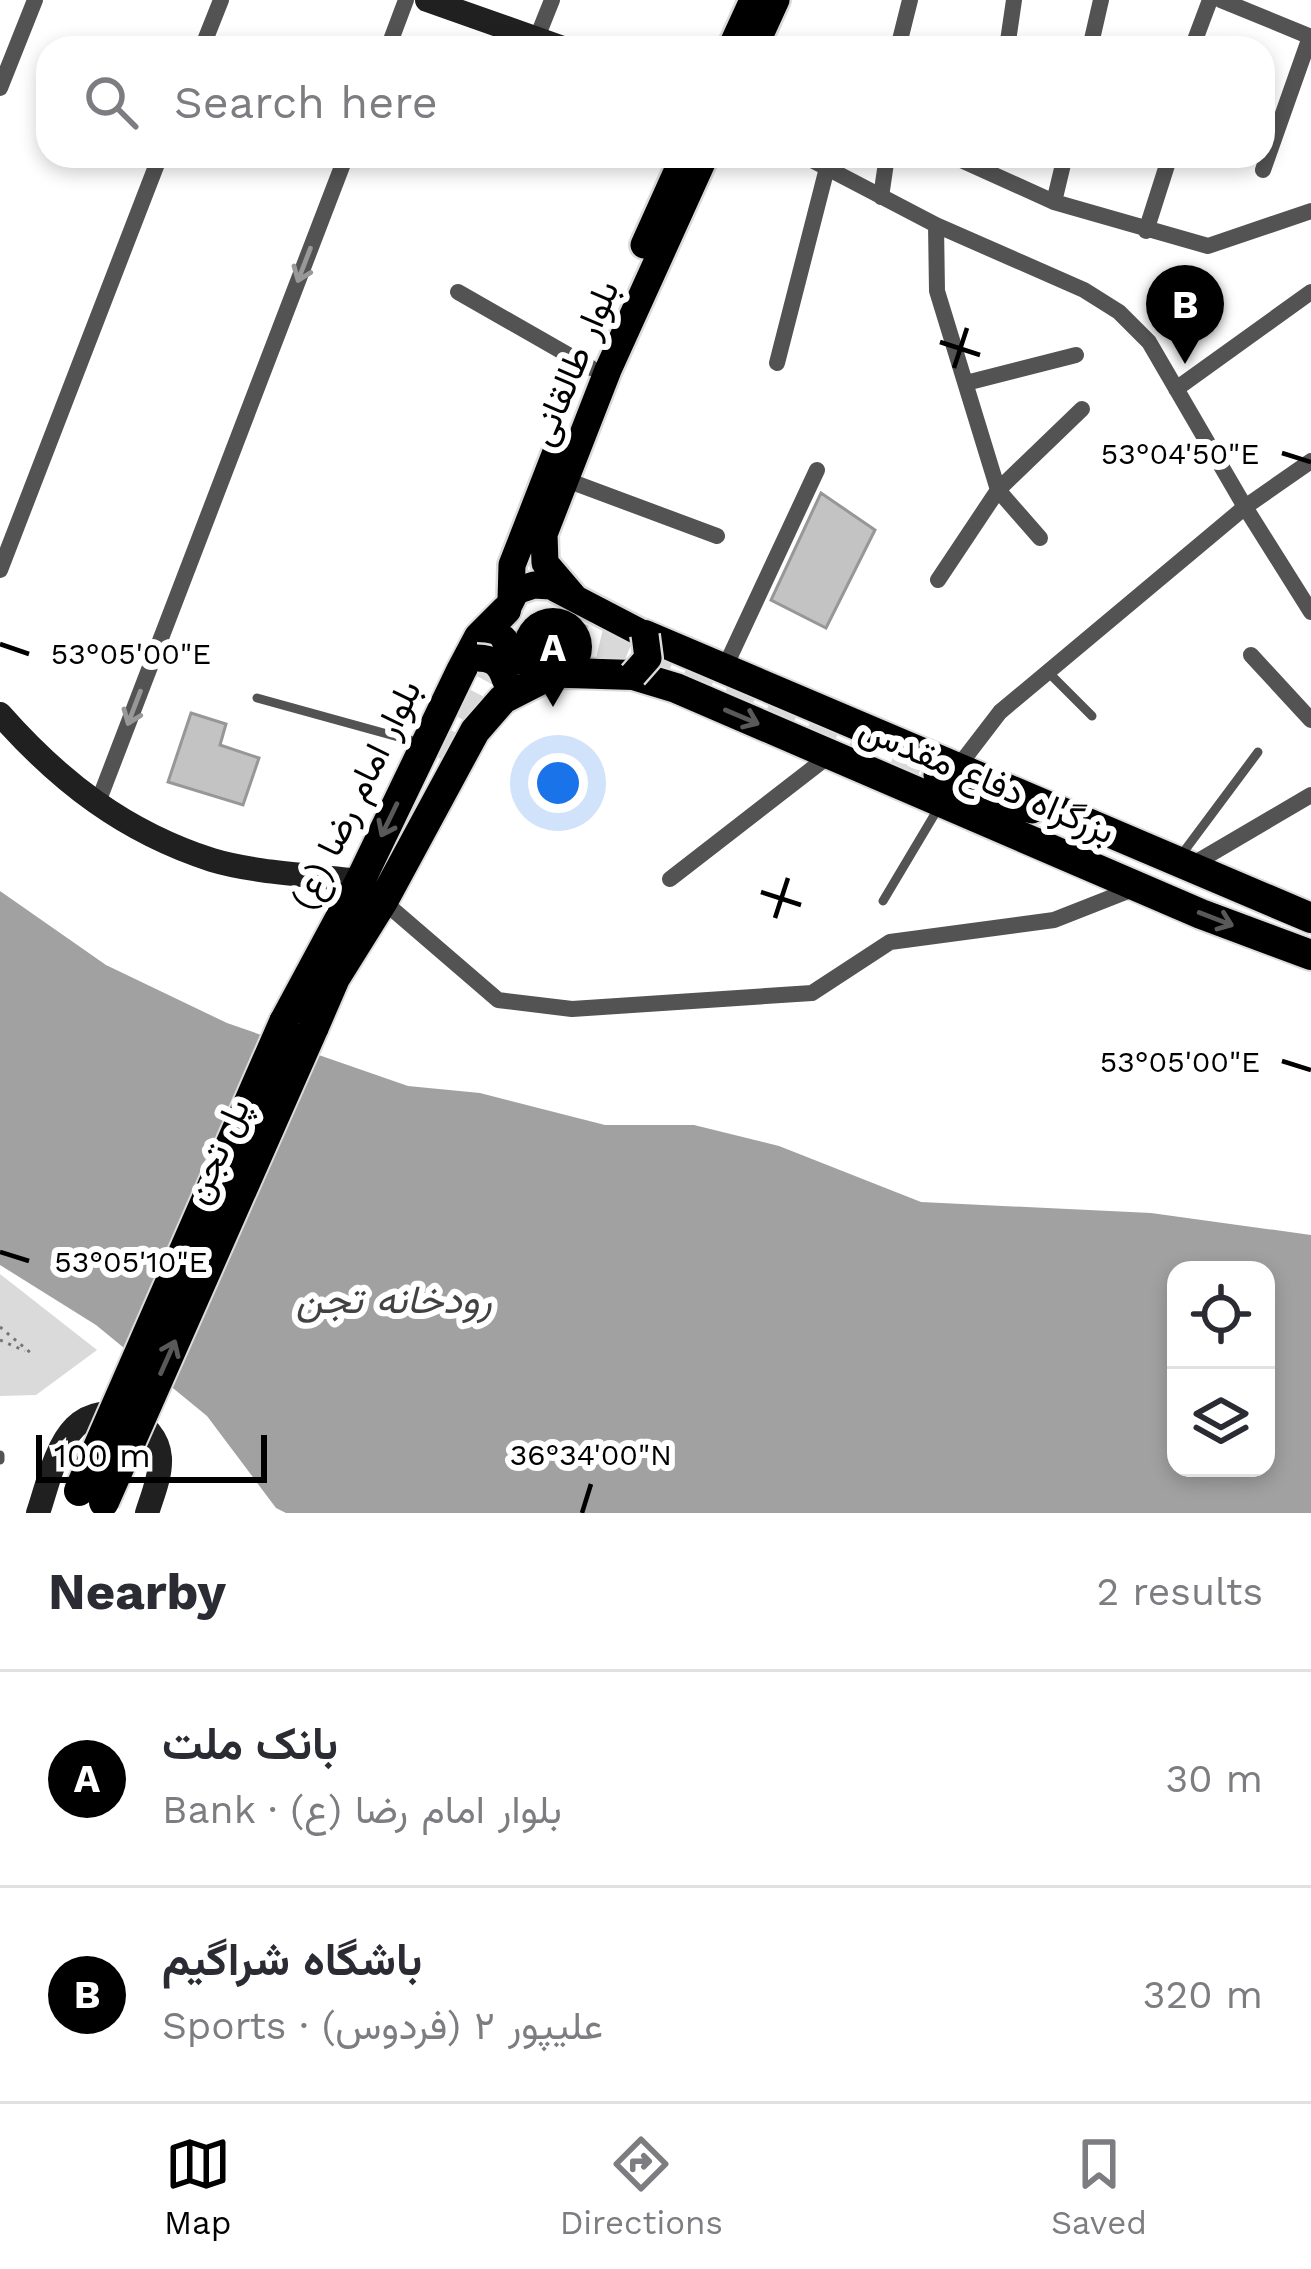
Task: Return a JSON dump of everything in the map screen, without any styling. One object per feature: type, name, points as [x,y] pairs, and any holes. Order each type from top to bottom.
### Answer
[{"type":"highway","name":"بلوار امام رضا (ع)","points":[[299,1026],[335,978],[375,886],[425,745],[469,666],[479,637],[507,648],[521,687],[552,674]]},
{"type":"highway","name":"بلوار امام رضا (ع)","points":[[299,1026],[338,924],[375,886],[475,731],[507,648]]},
{"type":"highway","points":[[507,648],[531,671],[552,674],[656,662]]},
{"type":"highway","name":"بزرگراه دفاع مقدس","points":[[656,662],[724,667],[1138,887],[1311,955]]},
{"type":"highway","name":"بزرگراه دفاع مقدس","points":[[656,662],[830,754],[1083,821],[1311,918]]},
{"type":"highway","name":"پل تجن","points":[[88,1505],[299,1026]]},
{"type":"main road","points":[[736,36],[753,0]]},
{"type":"main road","points":[[760,36],[776,0]]},
{"type":"main road","name":"بلوار طالقانی","points":[[507,648],[512,566],[522,531],[679,168]]},
{"type":"main road","name":"بلوار طالقانی","points":[[574,597],[545,563],[544,534],[608,370],[700,168]]},
{"type":"main road","points":[[469,666],[488,658],[501,667],[521,588],[539,584],[574,597],[656,662]]},
{"type":"street","points":[[0,88],[35,0]]},
{"type":"street","points":[[206,36],[220,0]]},
{"type":"street","points":[[392,36],[406,0]]},
{"type":"street","points":[[427,0],[525,36]]},
{"type":"street","points":[[538,36],[552,0]]},
{"type":"street","points":[[901,36],[910,0]]},
{"type":"street","points":[[1009,36],[1014,0]]},
{"type":"street","points":[[1093,36],[1101,0]]},
{"type":"street","points":[[1196,36],[1210,0]]},
{"type":"street","points":[[1221,0],[1310,37],[1275,136]]},
{"type":"street","points":[[0,570],[155,168]]},
{"type":"street","points":[[97,806],[341,168]]},
{"type":"street","points":[[776,363],[827,168],[936,225],[1084,290],[1119,312],[1149,342],[1311,612]]},
{"type":"street","points":[[880,197],[885,168]]},
{"type":"street","points":[[980,168],[1054,202],[1208,246],[1311,211]]},
{"type":"street","points":[[1054,202],[1062,168]]},
{"type":"street","points":[[1146,231],[1166,168]]},
{"type":"street","points":[[936,225],[937,291],[998,490],[1040,538]]},
{"type":"street","points":[[458,292],[591,368]]},
{"type":"street","points":[[1177,389],[1311,292]]},
{"type":"street","points":[[966,383],[1076,355]]},
{"type":"street","points":[[938,580],[998,490],[1082,409]]},
{"type":"street","points":[[945,782],[1000,712],[1245,507],[1311,461]]},
{"type":"street","points":[[724,667],[817,470]]},
{"type":"street","points":[[564,479],[717,536]]},
{"type":"street","points":[[1251,655],[1311,720]]},
{"type":"street","points":[[0,715],[52,771],[120,820],[215,861],[375,886],[498,1000],[572,1009],[812,993],[890,942],[1054,920],[1138,887]]},
{"type":"street","points":[[670,878],[830,754]]},
{"type":"street","points":[[1183,864],[1311,795]]},
{"type":"street","points":[[38,1513],[75,1427],[94,1414],[117,1412],[138,1420],[154,1437],[160,1459],[147,1513]]},
{"type":"lane","points":[[1048,672],[1092,716]]},
{"type":"lane","points":[[257,698],[425,745]]},
{"type":"lane","points":[[1183,864],[1258,752]]},
{"type":"lane","points":[[883,901],[945,782]]},
{"type":"path","points":[[0,1327],[32,1354],[0,1340]]},
{"type":"shaded area","points":[[0,1274],[97,1350],[36,1395],[0,1396]]},
{"type":"water","name":"رودخانه تجن","points":[[0,891],[106,965],[227,1023],[408,1086],[480,1093],[605,1125],[694,1125],[779,1146],[921,1202],[1151,1213],[1311,1235],[1311,1513],[286,1513],[276,1508],[207,1416],[96,1325],[0,1265]]},
{"type":"building","points":[[821,493],[875,530],[826,628],[771,600]]},
{"type":"building","points":[[191,713],[226,724],[220,745],[259,758],[243,805],[168,782]]},
{"type":"tunnel","points":[[443,760],[497,658],[542,634],[623,649],[937,775]]},
{"type":"place","name":"باشگاه شراگیم","points":[[1185,364]]},
{"type":"place","name":"بانک ملت","points":[[553,707]]}]
